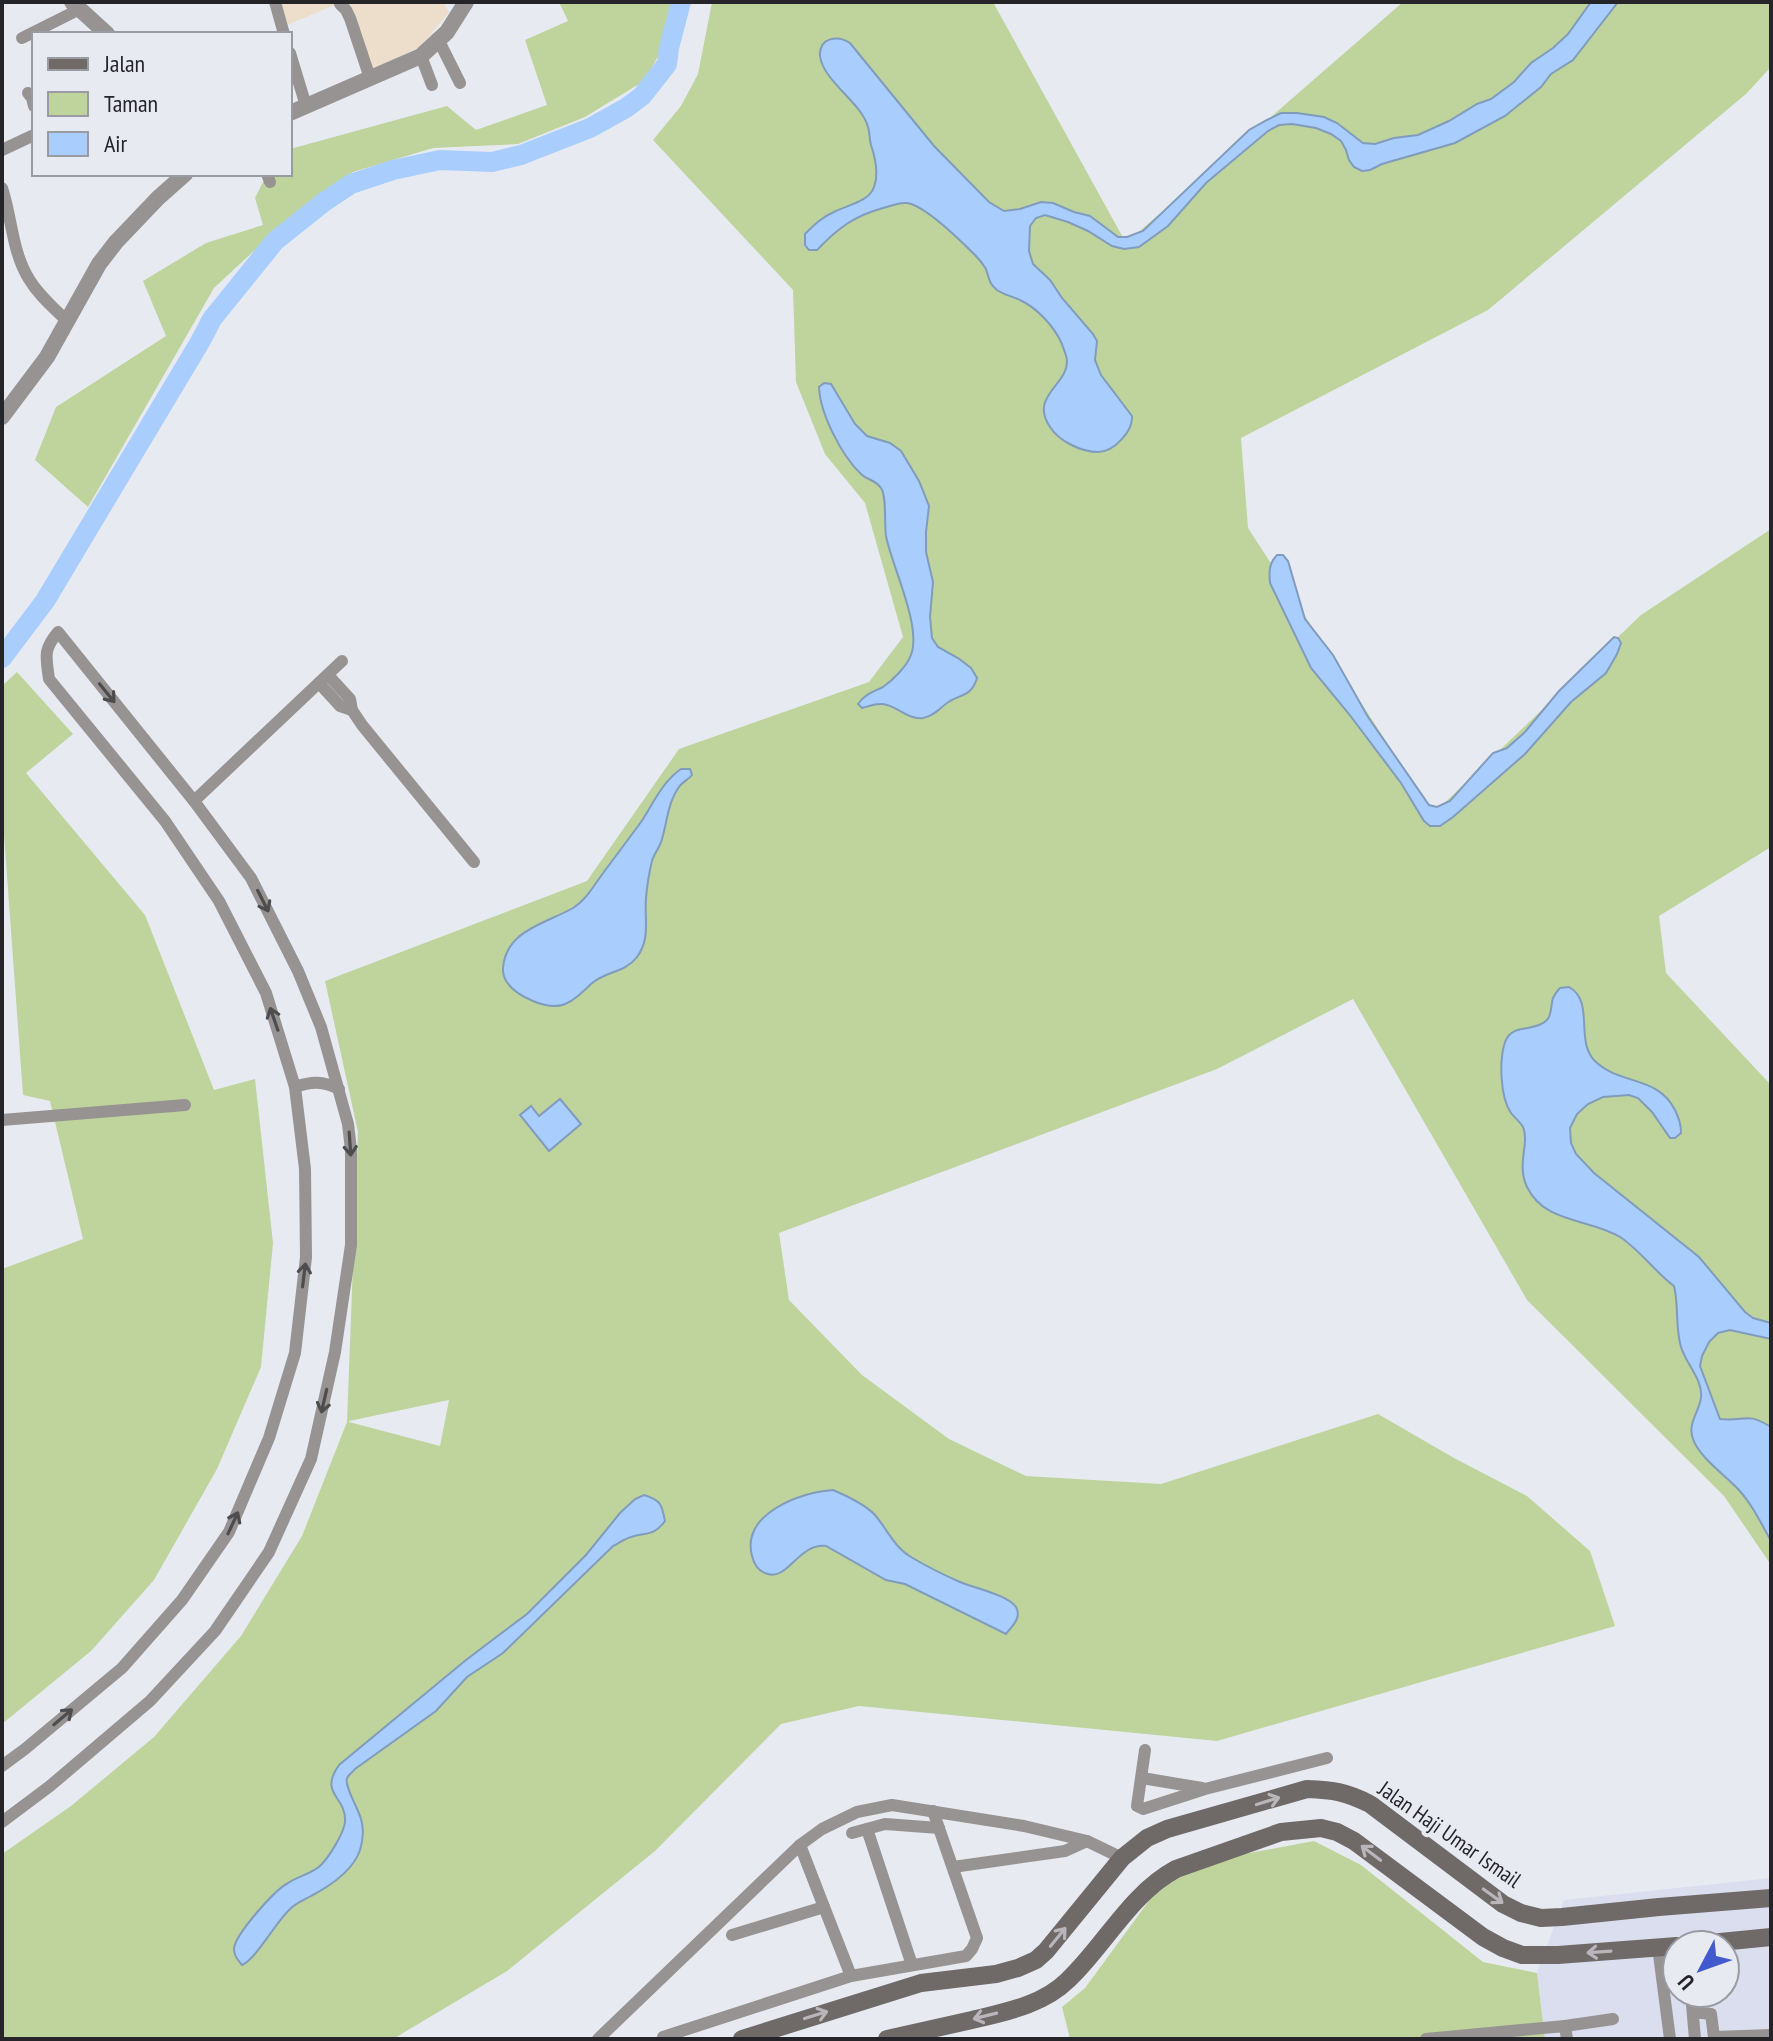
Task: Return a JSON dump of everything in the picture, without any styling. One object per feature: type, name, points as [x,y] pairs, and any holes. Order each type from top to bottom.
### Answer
[{"type":"main road","name":"Jalan Haji Umar Ismail","points":[[742,2039],[921,1983],[996,1974],[1018,1968],[1036,1960],[1046,1951],[1122,1858],[1147,1838],[1167,1829],[1307,1789],[1349,1794],[1370,1804],[1503,1904],[1541,1918],[1771,1898]]},
{"type":"main road","points":[[887,2039],[932,2034],[1036,2002],[1068,1980],[1150,1887],[1168,1873],[1281,1832],[1305,1829],[1321,1828],[1354,1841],[1483,1937],[1522,1955],[1661,1948]]},
{"type":"main road","points":[[1741,1940],[1771,1937]]},
{"type":"street","points":[[275,2],[283,32]]},
{"type":"street","points":[[292,112],[421,56],[447,32],[466,2]]},
{"type":"street","points":[[340,4],[350,18],[370,78]]},
{"type":"street","points":[[32,32],[76,6],[105,32]]},
{"type":"street","points":[[22,38],[32,32]]},
{"type":"street","points":[[439,41],[460,83]]},
{"type":"street","points":[[421,56],[432,85]]},
{"type":"street","points":[[292,60],[306,106]]},
{"type":"street","points":[[28,93],[32,98]]},
{"type":"street","points":[[2,150],[32,136]]},
{"type":"street","points":[[2,417],[47,357],[99,264],[116,242],[183,176]]},
{"type":"street","points":[[2,188],[27,277],[39,294],[68,322]]},
{"type":"street","points":[[2,252],[16,246]]},
{"type":"street","points":[[2,1766],[122,1668],[182,1600],[229,1532],[269,1438],[295,1353],[306,1257],[305,1169],[295,1087],[266,993],[219,901],[165,821],[49,679],[45,652],[58,632],[194,801],[251,878],[298,971],[321,1027],[348,1124],[351,1245],[335,1352],[311,1459],[269,1552],[215,1631],[150,1701],[50,1786],[2,1822]]},
{"type":"street","points":[[194,801],[342,661]]},
{"type":"street","points":[[324,679],[340,706],[352,710],[474,862]]},
{"type":"street","points":[[295,1087],[309,1081],[325,1082],[339,1089]]},
{"type":"street","points":[[2,1120],[185,1105]]},
{"type":"street","points":[[1145,1750],[1137,1806],[1143,1809],[1205,1789],[1327,1758]]},
{"type":"street","points":[[1142,1778],[1205,1789]]},
{"type":"street","points":[[598,2039],[800,1845],[822,1829],[857,1812],[892,1805],[1024,1826],[1087,1841],[1122,1858]]},
{"type":"street","points":[[1159,1805],[1167,1829]]},
{"type":"street","points":[[663,2037],[851,1976],[966,1956],[977,1938],[933,1811]]},
{"type":"street","points":[[852,1833],[885,1824],[939,1828]]},
{"type":"street","points":[[867,1829],[912,1965]]},
{"type":"street","points":[[953,1867],[1065,1851],[1087,1841]]},
{"type":"street","points":[[800,1845],[851,1976]]},
{"type":"street","points":[[732,1935],[824,1907]]},
{"type":"street","points":[[1669,2009],[1670,2039]]},
{"type":"street","points":[[1693,2009],[1695,2039]]},
{"type":"street","points":[[1693,2012],[1711,2014],[1714,2037],[1771,2035]]},
{"type":"street","points":[[1426,2039],[1566,2032],[1613,2019]]},
{"type":"shaded area","points":[[274,2],[342,2],[280,28]]},
{"type":"shaded area","points":[[343,2],[443,2],[449,12],[420,47],[368,72]]},
{"type":"shaded area","points":[[1771,1878],[1771,2039],[1545,2039],[1537,1973],[1564,1900]]},
{"type":"green space","points":[[559,2],[674,2],[667,41],[644,81],[585,117],[518,144],[433,148],[353,172],[271,235],[214,288],[88,507],[35,460],[56,407],[166,336],[143,281],[206,243],[263,225],[255,198],[266,176],[292,176],[292,148],[447,106],[476,130],[547,105],[525,40],[568,21]]},
{"type":"green space","points":[[712,2],[993,2],[1126,243],[1403,2],[1771,2],[1771,67],[1746,94],[1488,310],[1241,438],[1248,528],[1433,814],[1641,615],[1771,529],[1771,847],[1659,916],[1666,973],[1771,1085],[1771,1565],[1724,1496],[1527,1300],[1353,999],[1217,1069],[779,1233],[789,1300],[862,1375],[949,1439],[1026,1476],[1161,1484],[1378,1414],[1527,1496],[1590,1551],[1615,1626],[1217,1741],[859,1706],[781,1724],[655,1851],[507,1971],[393,2039],[2,2039],[2,1854],[71,1806],[154,1737],[241,1636],[302,1536],[347,1422],[358,1132],[325,981],[587,881],[679,749],[869,682],[903,637],[865,503],[825,454],[796,382],[793,290],[653,140],[681,106],[698,74]],"holes":[[[449,1400],[440,1446],[349,1422],[349,1421]]]},
{"type":"green space","points":[[17,672],[73,734],[26,773],[145,915],[214,1090],[255,1079],[273,1243],[261,1367],[217,1469],[154,1580],[91,1651],[2,1724],[2,1269],[83,1239],[50,1101],[23,1095],[2,808],[2,686]]},
{"type":"green space","points":[[1314,1841],[1361,1865],[1483,1962],[1537,1973],[1545,2039],[1070,2039],[1062,2007],[1085,1988],[1151,1898],[1196,1863]]},
{"type":"water","points":[[1591,2],[1618,2],[1573,60],[1551,74],[1541,87],[1505,116],[1455,143],[1362,171],[1354,167],[1341,141],[1331,134],[1316,128],[1279,125],[1206,183],[1168,226],[1139,247],[1124,249],[1112,246],[1068,222],[1045,215],[1036,218],[1030,226],[1029,251],[1033,264],[1050,280],[1093,334],[1097,341],[1095,360],[1101,375],[1132,416],[1126,434],[1116,445],[1104,451],[1085,450],[1071,445],[1054,432],[1045,416],[1046,399],[1062,377],[1067,361],[1059,337],[1050,324],[1026,303],[994,288],[986,269],[976,257],[923,210],[907,203],[895,204],[855,219],[817,250],[809,250],[805,245],[805,234],[830,214],[867,196],[874,187],[876,177],[869,129],[864,118],[828,74],[820,56],[823,45],[830,39],[850,43],[934,146],[989,202],[1004,211],[1041,202],[1053,203],[1090,216],[1118,237],[1127,237],[1143,231],[1249,130],[1281,113],[1324,117],[1363,143],[1375,144],[1418,135],[1449,121],[1491,99],[1514,82],[1531,63],[1568,34]]},
{"type":"water","points":[[824,383],[831,384],[855,424],[867,436],[890,443],[901,451],[919,481],[929,506],[926,552],[933,582],[932,638],[938,647],[971,668],[977,678],[970,691],[927,717],[913,717],[884,704],[862,708],[858,704],[887,684],[906,664],[911,655],[913,629],[886,536],[883,492],[879,485],[863,476],[854,466],[833,434],[820,398],[819,387]]},
{"type":"water","points":[[1277,555],[1283,555],[1288,561],[1305,619],[1333,655],[1368,717],[1429,805],[1437,807],[1450,801],[1493,753],[1507,748],[1525,732],[1559,691],[1614,637],[1621,643],[1606,673],[1571,702],[1525,754],[1453,817],[1440,826],[1430,826],[1401,783],[1311,668],[1270,583],[1270,568]]},
{"type":"water","points":[[681,769],[690,769],[692,775],[680,785],[672,799],[661,842],[652,861],[644,943],[637,957],[627,966],[597,980],[565,1004],[543,1004],[517,992],[503,974],[511,945],[529,930],[581,902],[641,822],[663,787]]},
{"type":"water","points":[[1569,987],[1581,1002],[1590,1055],[1607,1070],[1659,1091],[1675,1110],[1681,1130],[1675,1138],[1670,1138],[1638,1098],[1629,1095],[1603,1097],[1577,1114],[1570,1128],[1576,1154],[1594,1173],[1699,1257],[1745,1312],[1753,1318],[1771,1323],[1771,1339],[1730,1330],[1718,1333],[1709,1342],[1700,1366],[1720,1419],[1750,1418],[1771,1427],[1771,1541],[1743,1495],[1706,1459],[1693,1439],[1691,1428],[1701,1391],[1681,1347],[1674,1286],[1620,1237],[1556,1214],[1535,1199],[1527,1187],[1523,1170],[1525,1133],[1507,1106],[1501,1068],[1503,1050],[1511,1033],[1545,1022],[1556,993],[1560,988]]},
{"type":"water","points":[[560,1099],[581,1124],[549,1151],[520,1115],[531,1106],[539,1116]]},
{"type":"water","points":[[833,1490],[871,1511],[895,1543],[911,1557],[1012,1603],[1018,1615],[1006,1634],[905,1584],[886,1580],[826,1546],[808,1550],[782,1572],[768,1574],[760,1570],[753,1559],[751,1541],[755,1528],[764,1517],[805,1495]]},
{"type":"water","points":[[644,1495],[662,1507],[665,1521],[661,1526],[613,1546],[503,1653],[467,1677],[436,1711],[349,1775],[348,1787],[363,1827],[357,1858],[333,1883],[290,1909],[254,1955],[242,1965],[234,1949],[248,1923],[282,1887],[321,1865],[339,1838],[345,1822],[344,1813],[331,1783],[339,1765],[527,1614],[586,1555],[620,1513]]},
{"type":"waterway","points":[[2,658],[45,601],[212,319],[275,241],[351,184],[393,170],[440,160],[492,162],[521,155],[590,128],[626,108],[642,96],[667,64],[681,2]]}]
